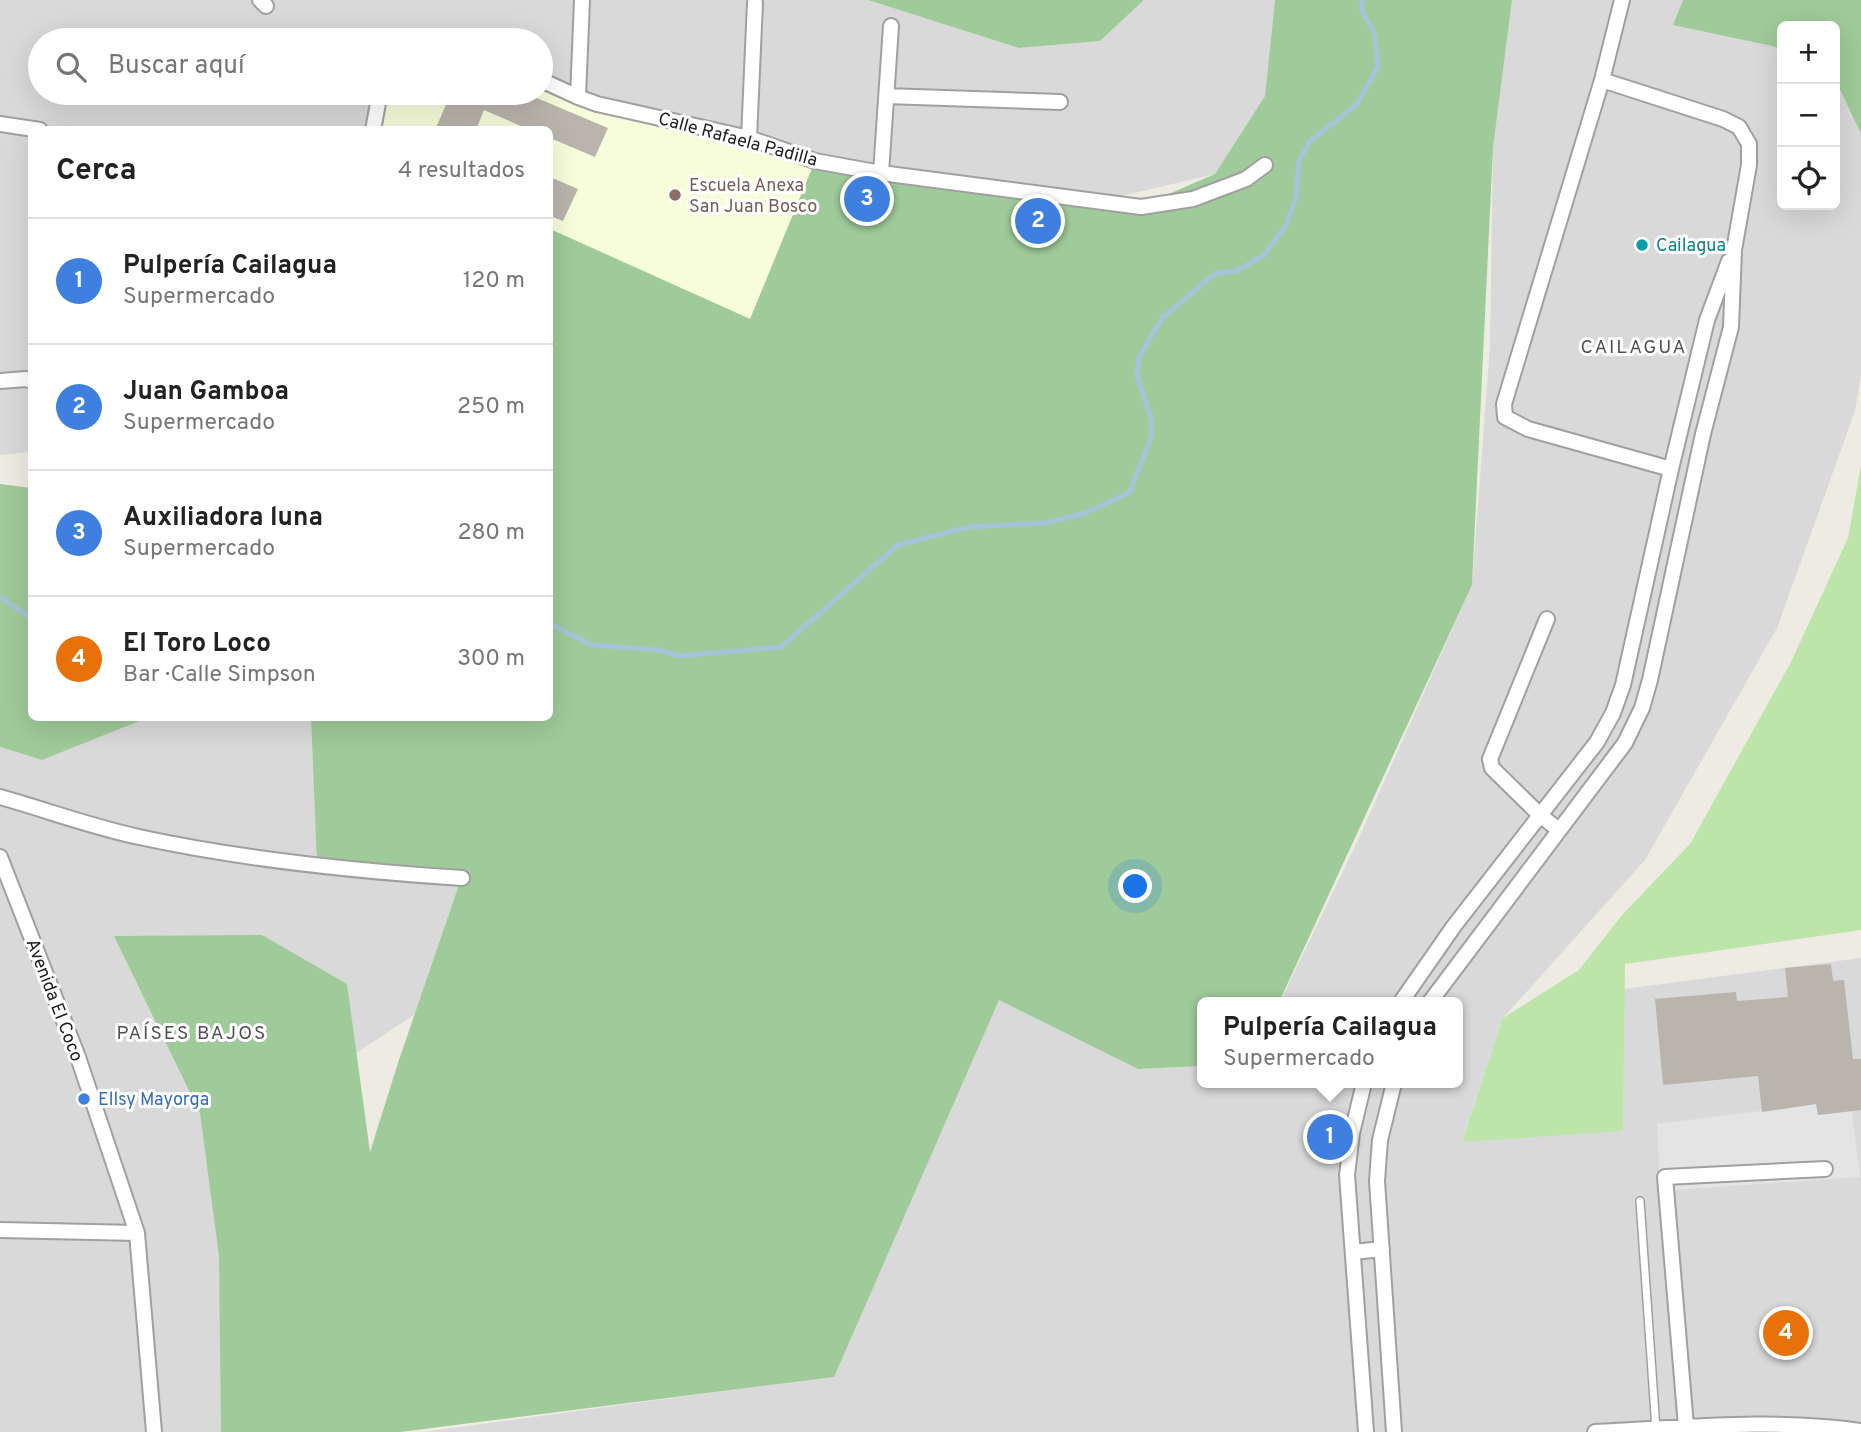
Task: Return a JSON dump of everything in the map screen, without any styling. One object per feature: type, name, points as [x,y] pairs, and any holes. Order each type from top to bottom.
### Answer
[{"type":"street","points":[[578,97],[582,0]]},
{"type":"street","points":[[1622,0],[1602,80],[1504,404],[1505,417],[1528,429],[1671,469]]},
{"type":"street","points":[[750,138],[755,3]]},
{"type":"street","points":[[881,173],[891,26]]},
{"type":"street","points":[[1434,997],[1625,743],[1642,708],[1703,434],[1731,327],[1734,250],[1749,165],[1749,144],[1739,127],[1723,119],[1602,80]]},
{"type":"street","name":"Calle Rafaela Padilla","points":[[553,85],[578,97],[750,138],[815,161],[881,173],[1142,206],[1193,199],[1246,179],[1265,164]]},
{"type":"street","points":[[886,96],[1060,102]]},
{"type":"street","points":[[374,126],[378,105]]},
{"type":"street","points":[[0,124],[28,128]]},
{"type":"street","points":[[1404,997],[1454,926],[1597,742],[1613,713],[1630,657],[1707,320],[1734,250]]},
{"type":"street","points":[[0,381],[28,380]]},
{"type":"street","points":[[1681,429],[1703,434]]},
{"type":"street","points":[[1547,619],[1490,759],[1492,768],[1559,830]]},
{"type":"street","points":[[0,797],[137,837],[226,853],[370,872],[462,878]]},
{"type":"street","name":"Avenida El Coco","points":[[0,857],[78,1057],[137,1233],[153,1432]]},
{"type":"street","points":[[1363,1088],[1352,1133],[1347,1175],[1366,1432]]},
{"type":"street","points":[[1392,1088],[1384,1116],[1377,1181],[1394,1432]]},
{"type":"street","points":[[1686,1426],[1665,1177],[1825,1169]]},
{"type":"street","points":[[0,1230],[137,1233]]},
{"type":"street","points":[[1353,1252],[1382,1249]]},
{"type":"street","points":[[1595,1432],[1686,1426],[1792,1425],[1861,1431]]},
{"type":"lane","points":[[1640,1201],[1656,1429]]},
{"type":"shaded area","points":[[0,0],[868,0],[1019,48],[1100,41],[1144,0],[1275,0],[1265,96],[1215,174],[1117,197],[553,229],[553,126],[28,126],[28,452],[0,455]]},
{"type":"shaded area","points":[[1512,0],[1683,0],[1674,24],[1777,48],[1777,210],[1840,210],[1840,90],[1861,134],[1861,375],[1855,411],[1777,628],[1645,860],[1503,1018],[1462,1141],[1623,1130],[1624,989],[1861,958],[1861,1432],[424,1432],[834,1376],[999,999],[1138,1069],[1197,1066],[1197,1088],[1463,1088],[1463,997],[1282,997],[1358,840],[1472,585],[1490,345],[1493,148]]},
{"type":"shaded area","name":"Escuela Anexa San Juan Bosco","points":[[553,85],[815,161],[751,319],[553,230],[553,126],[374,126],[378,105],[553,105]]},
{"type":"shaded area","points":[[140,721],[311,721],[317,865],[462,878],[420,1011],[315,1080],[288,1432],[0,1432],[0,747],[42,760]]},
{"type":"shaded area","points":[[1816,1104],[1818,1115],[1852,1111],[1860,1177],[1660,1191],[1657,1124]]},
{"type":"green space","points":[[868,0],[1144,0],[1100,41],[1019,48]]},
{"type":"green space","points":[[1275,0],[1512,0],[1493,148],[1472,585],[1281,997],[1197,997],[1197,1066],[1138,1069],[999,1000],[834,1377],[400,1432],[221,1432],[219,1256],[200,1113],[114,936],[262,935],[347,984],[370,1152],[461,879],[317,865],[311,721],[553,721],[553,230],[750,319],[815,161],[1141,206],[1215,174],[1265,96]]},
{"type":"green space","points":[[1683,0],[1861,0],[1861,134],[1840,90],[1840,21],[1777,21],[1777,48],[1673,25]]},
{"type":"green space","points":[[1861,465],[1861,930],[1625,964],[1623,1131],[1462,1142],[1503,1018],[1579,970],[1622,915],[1690,844],[1791,662],[1848,538]]},
{"type":"green space","points":[[0,484],[28,488],[28,721],[140,721],[42,760],[0,747]]},
{"type":"building","points":[[446,105],[553,105],[608,128],[595,157],[553,139],[553,126],[521,126],[484,110],[478,126],[437,126]]},
{"type":"building","points":[[553,178],[578,189],[563,221],[553,217]]},
{"type":"building","points":[[1831,964],[1833,981],[1844,980],[1853,1059],[1861,1059],[1861,1110],[1818,1115],[1816,1104],[1762,1112],[1758,1076],[1663,1085],[1655,999],[1736,992],[1737,1001],[1788,997],[1785,968]]},
{"type":"waterway","points":[[553,626],[592,645],[659,650],[680,656],[781,647],[898,545],[969,527],[1047,523],[1085,513],[1129,493],[1151,438],[1151,418],[1137,375],[1139,357],[1162,318],[1216,273],[1236,271],[1264,255],[1286,225],[1296,197],[1299,161],[1310,141],[1358,103],[1378,66],[1374,32],[1362,11],[1362,0]]},
{"type":"waterway","points":[[0,597],[28,617]]},
{"type":"place","name":"Escuela Anexa San Juan Bosco","points":[[675,195]]},
{"type":"place","name":"Auxiliadora luna","points":[[867,199]]},
{"type":"place","name":"Juan Gamboa","points":[[1038,221]]},
{"type":"place","name":"Cailagua","points":[[1642,245]]},
{"type":"place","name":"Ellsy Mayorga","points":[[84,1099]]},
{"type":"place","name":"Pulpería Cailagua","points":[[1330,1137]]},
{"type":"place","name":"El Toro Loco","points":[[1786,1333]]},
{"type":"district","name":"CAILAGUA","points":[[1634,346]]},
{"type":"district","name":"PAÍSES BAJOS","points":[[192,1032]]}]
